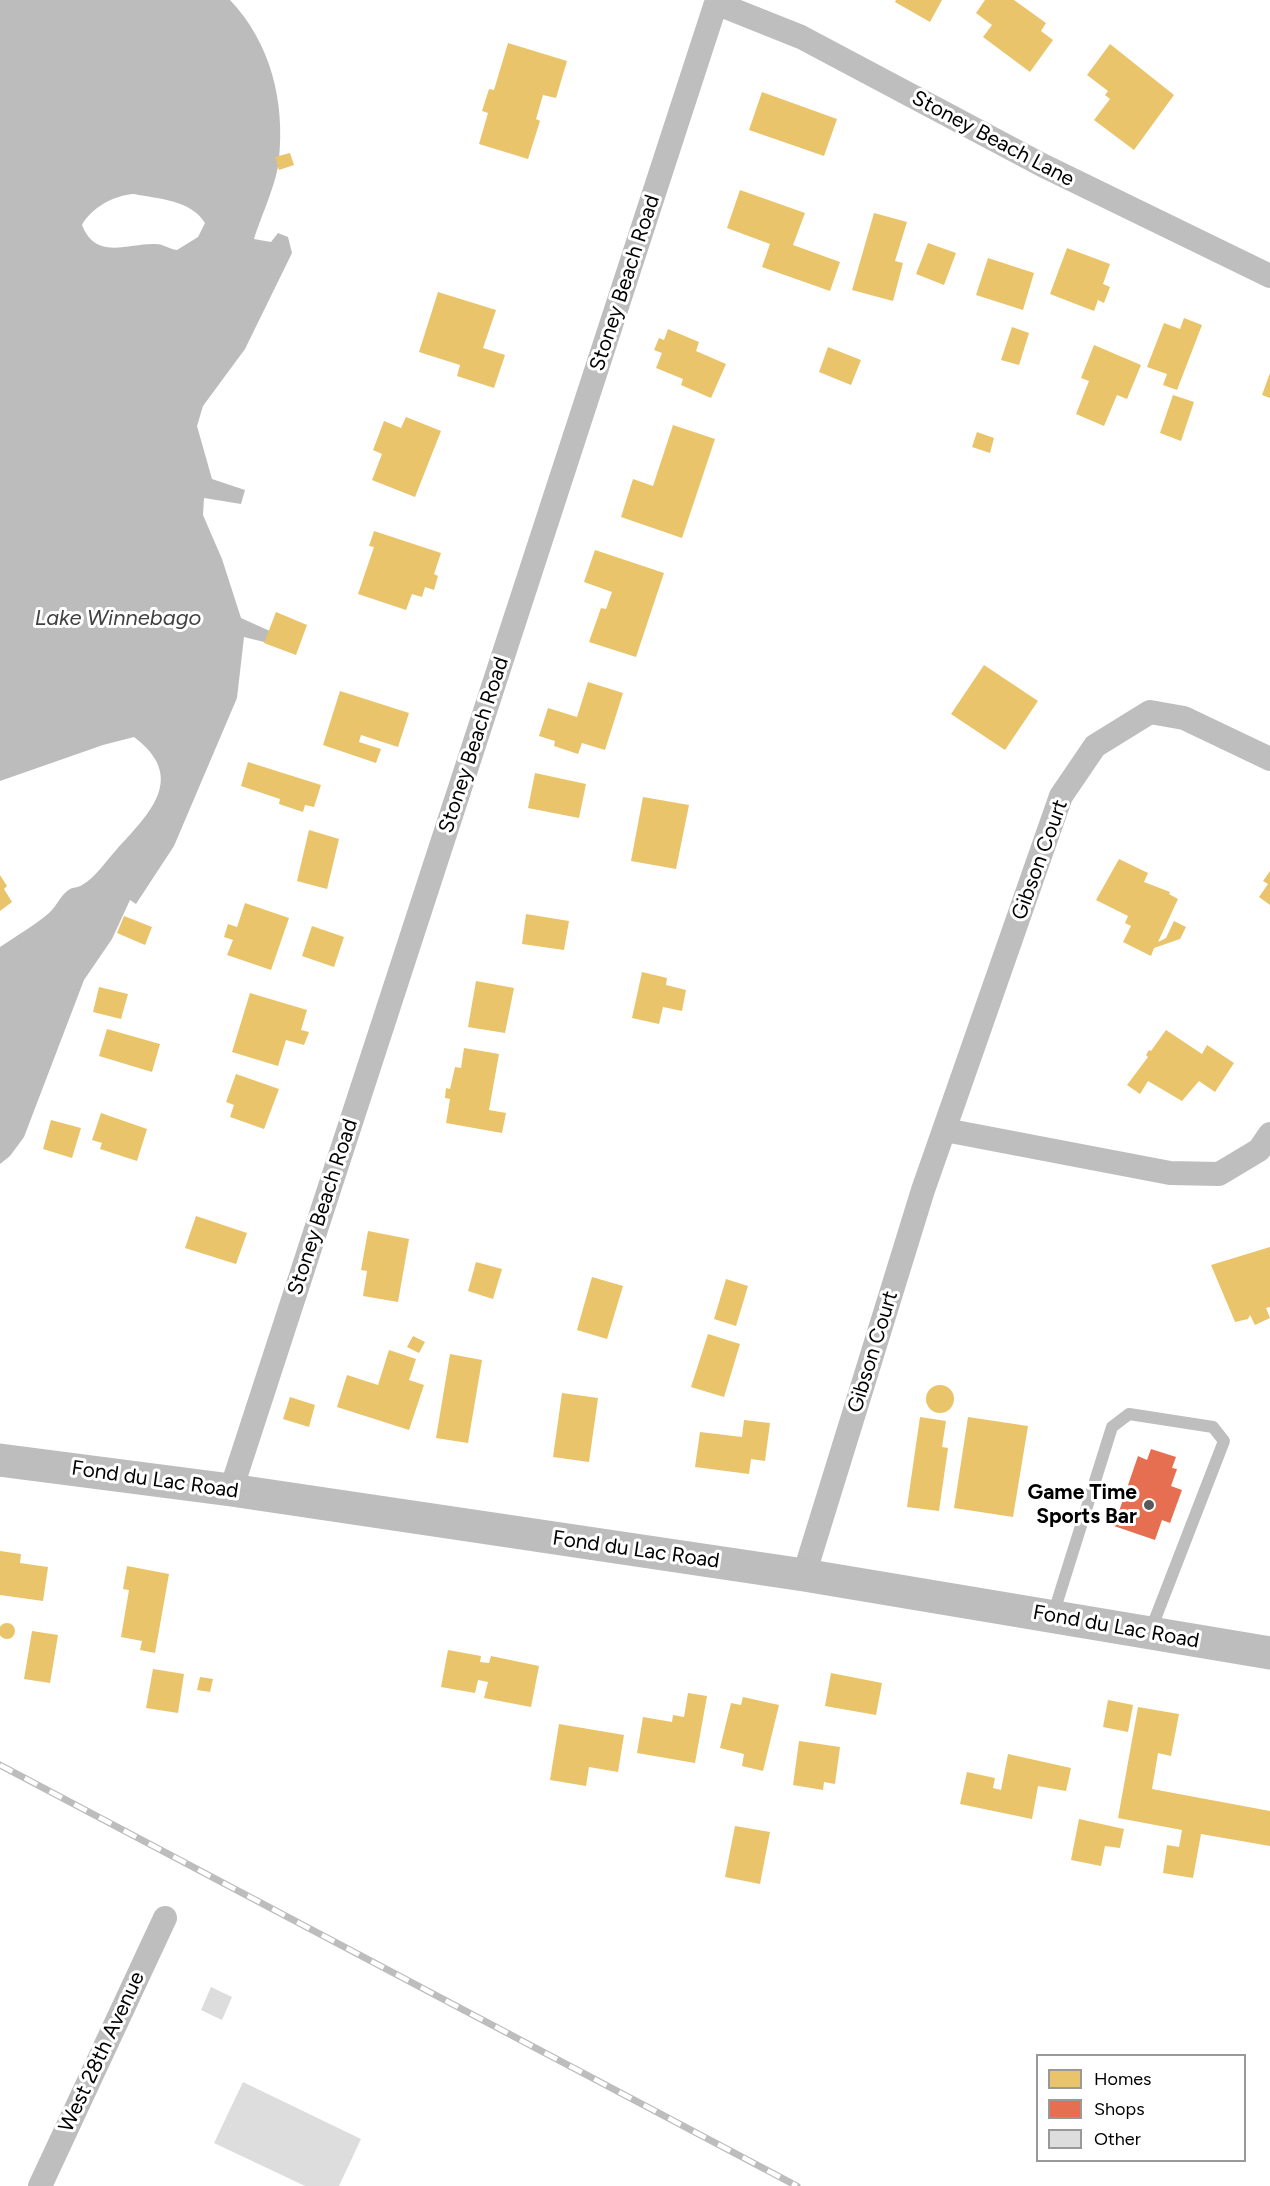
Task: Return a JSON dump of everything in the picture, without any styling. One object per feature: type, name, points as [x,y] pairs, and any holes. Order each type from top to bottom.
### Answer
[{"type":"main road","name":"Fond du Lac Road","points":[[0,1460],[231,1490],[804,1575],[1270,1653]]},
{"type":"street","name":"Stoney Beach Lane","points":[[717,2],[801,37],[1042,165],[1270,276]]},
{"type":"street","name":"Stoney Beach Road","points":[[231,1490],[717,2]]},
{"type":"street","name":"Gibson Court","points":[[804,1575],[923,1190],[1062,796],[1095,746],[1150,711],[1184,718],[1270,759]]},
{"type":"street","points":[[945,1131],[1170,1173],[1219,1174],[1259,1150],[1270,1134]]},
{"type":"street","name":"West 28th Avenue","points":[[40,2186],[165,1918]]},
{"type":"lane","points":[[1053,1616],[1112,1427],[1129,1414],[1213,1427],[1224,1441],[1150,1633]]},
{"type":"water","name":"Lake Winnebago","points":[[0,0],[230,0],[256,35],[265,54],[272,74],[280,116],[278,168],[254,239],[271,242],[278,233],[288,237],[292,253],[245,349],[203,406],[197,426],[212,479],[245,490],[241,504],[204,498],[203,515],[222,559],[241,618],[272,632],[268,643],[244,637],[237,698],[174,846],[136,904],[130,900],[112,939],[84,980],[24,1137],[10,1156],[0,1164],[0,947],[49,913],[67,891],[87,882],[96,873],[151,808],[158,794],[161,780],[158,766],[150,752],[134,737],[103,745],[0,781]],"holes":[[[134,194],[164,199],[192,209],[205,223],[198,237],[177,250],[155,244],[104,247],[88,236],[82,225],[91,213],[119,197]]]},
{"type":"building: Homes","points":[[896,0],[942,0],[930,22],[895,2]]},
{"type":"building: Homes","points":[[985,0],[1014,0],[1046,23],[1041,31],[1053,40],[1030,72],[983,37],[992,25],[976,13]]},
{"type":"building: Homes","points":[[508,43],[567,61],[556,98],[543,95],[536,119],[540,121],[528,159],[479,144],[488,113],[482,111],[489,89],[494,90]]},
{"type":"building: Homes","points":[[1110,44],[1174,95],[1134,150],[1094,120],[1110,99],[1105,95],[1108,91],[1087,75]]},
{"type":"building: Homes","points":[[762,92],[837,119],[824,156],[749,130]]},
{"type":"building: Homes","points":[[290,153],[294,165],[279,170],[275,157]]},
{"type":"building: Homes","points":[[740,190],[805,213],[793,245],[840,262],[830,291],[762,267],[770,244],[727,228]]},
{"type":"building: Homes","points":[[874,213],[907,222],[895,261],[903,263],[893,301],[852,290]]},
{"type":"building: Homes","points":[[928,243],[956,253],[944,285],[916,274]]},
{"type":"building: Homes","points":[[1067,248],[1110,264],[1103,284],[1110,287],[1104,303],[1098,300],[1094,311],[1050,294]]},
{"type":"building: Homes","points":[[988,258],[1034,273],[1023,310],[976,295]]},
{"type":"building: Homes","points":[[438,292],[496,310],[483,348],[505,355],[494,388],[457,376],[460,365],[419,352]]},
{"type":"building: Homes","points":[[1184,318],[1202,325],[1177,390],[1163,385],[1167,374],[1147,367],[1164,323],[1180,329]]},
{"type":"building: Homes","points":[[1012,327],[1029,333],[1019,365],[1001,360]]},
{"type":"building: Homes","points":[[668,329],[699,342],[696,351],[726,364],[711,398],[681,385],[683,379],[656,368],[662,353],[654,350],[659,338],[664,340]]},
{"type":"building: Homes","points":[[1094,345],[1141,365],[1127,399],[1117,395],[1104,426],[1076,414],[1089,381],[1081,378]]},
{"type":"building: Homes","points":[[828,347],[861,360],[851,385],[819,372]]},
{"type":"building: Homes","points":[[1270,373],[1270,398],[1262,395]]},
{"type":"building: Homes","points":[[1173,395],[1194,402],[1181,441],[1160,433]]},
{"type":"building: Homes","points":[[406,417],[441,431],[415,497],[372,480],[382,454],[373,450],[384,421],[401,428]]},
{"type":"building: Homes","points":[[673,425],[715,439],[682,538],[621,517],[633,479],[653,486]]},
{"type":"building: Homes","points":[[977,432],[994,438],[990,453],[972,447]]},
{"type":"building: Homes","points":[[374,531],[441,553],[434,574],[438,576],[434,590],[425,587],[422,597],[412,594],[406,610],[358,594],[374,547],[369,546]]},
{"type":"building: Homes","points":[[595,550],[664,573],[636,657],[589,642],[601,608],[606,609],[612,592],[584,582]]},
{"type":"building: Homes","points":[[276,612],[307,625],[296,655],[264,643]]},
{"type":"building: Homes","points":[[984,665],[1038,701],[1005,750],[951,714]]},
{"type":"building: Homes","points":[[588,682],[623,693],[605,750],[582,743],[578,754],[554,746],[555,741],[539,736],[548,708],[577,717]]},
{"type":"building: Homes","points":[[340,691],[409,713],[398,747],[361,735],[359,742],[381,749],[376,763],[323,745]]},
{"type":"building: Homes","points":[[248,762],[321,785],[314,807],[305,805],[303,812],[279,804],[280,799],[241,786]]},
{"type":"building: Homes","points":[[535,773],[586,784],[579,818],[528,808]]},
{"type":"building: Homes","points":[[643,797],[689,805],[676,869],[631,861]]},
{"type":"building: Homes","points":[[309,830],[339,839],[327,889],[297,881]]},
{"type":"building: Homes","points":[[1119,859],[1148,873],[1144,882],[1170,892],[1169,894],[1178,899],[1158,942],[1166,938],[1174,921],[1186,927],[1180,939],[1154,948],[1151,956],[1123,942],[1131,926],[1125,923],[1128,916],[1096,900]]},
{"type":"building: Homes","points":[[1270,871],[1270,905],[1259,897],[1268,884],[1263,881]]},
{"type":"building: Homes","points":[[0,875],[7,886],[4,889],[12,902],[0,911]]},
{"type":"building: Homes","points":[[245,903],[289,918],[271,970],[227,955],[233,940],[224,937],[228,924],[237,927]]},
{"type":"building: Homes","points":[[526,914],[569,921],[564,950],[522,944]]},
{"type":"building: Homes","points":[[124,916],[152,927],[145,945],[117,933]]},
{"type":"building: Homes","points":[[312,926],[344,937],[334,967],[302,956]]},
{"type":"building: Homes","points":[[642,972],[667,978],[666,985],[686,990],[682,1011],[663,1007],[659,1024],[632,1018]]},
{"type":"building: Homes","points":[[476,981],[514,988],[505,1033],[468,1027]]},
{"type":"building: Homes","points":[[99,987],[128,994],[121,1019],[93,1012]]},
{"type":"building: Homes","points":[[250,993],[307,1010],[301,1030],[309,1032],[304,1045],[286,1040],[278,1066],[232,1052]]},
{"type":"building: Homes","points":[[107,1029],[160,1044],[152,1072],[99,1056]]},
{"type":"building: Homes","points":[[1166,1030],[1202,1054],[1207,1045],[1234,1063],[1215,1092],[1199,1081],[1182,1101],[1148,1081],[1140,1094],[1127,1085],[1148,1057],[1146,1055],[1149,1050],[1151,1051]]},
{"type":"building: Homes","points":[[464,1048],[499,1054],[489,1110],[506,1113],[502,1133],[446,1123],[450,1099],[445,1098],[446,1088],[450,1089],[455,1067],[461,1068]]},
{"type":"building: Homes","points":[[236,1074],[279,1089],[264,1129],[230,1117],[234,1105],[226,1102]]},
{"type":"building: Homes","points":[[101,1113],[147,1129],[137,1161],[100,1149],[102,1143],[92,1140]]},
{"type":"building: Homes","points":[[51,1120],[81,1128],[72,1158],[43,1149]]},
{"type":"building: Homes","points":[[196,1216],[247,1233],[236,1264],[185,1248]]},
{"type":"building: Homes","points":[[368,1231],[409,1239],[398,1302],[363,1296],[367,1271],[361,1270]]},
{"type":"building: Homes","points":[[1270,1247],[1270,1307],[1266,1308],[1270,1318],[1255,1325],[1250,1315],[1248,1319],[1235,1322],[1211,1265]]},
{"type":"building: Homes","points":[[476,1262],[502,1269],[493,1299],[468,1291]]},
{"type":"building: Homes","points":[[592,1277],[623,1286],[607,1339],[577,1330]]},
{"type":"building: Homes","points":[[726,1279],[748,1286],[736,1326],[714,1319]]},
{"type":"building: Homes","points":[[708,1334],[740,1344],[724,1397],[691,1387]]},
{"type":"building: Homes","points":[[413,1336],[425,1342],[419,1353],[407,1347]]},
{"type":"building: Homes","points":[[389,1350],[416,1359],[409,1380],[424,1385],[409,1430],[337,1407],[347,1375],[378,1385]]},
{"type":"building: Homes","points":[[450,1354],[482,1360],[468,1443],[436,1438]]},
{"type":"building: Homes","points":[[940,1385],[950,1389],[954,1399],[950,1409],[940,1413],[930,1409],[926,1399],[930,1389]]},
{"type":"building: Homes","points":[[562,1393],[598,1398],[589,1462],[553,1457]]},
{"type":"building: Homes","points":[[290,1397],[315,1405],[309,1427],[283,1419]]},
{"type":"building: Homes","points":[[920,1417],[946,1421],[942,1447],[948,1448],[939,1511],[907,1507]]},
{"type":"building: Homes","points":[[968,1417],[1028,1426],[1013,1517],[954,1508]]},
{"type":"building: Homes","points":[[744,1420],[770,1423],[765,1461],[751,1459],[749,1474],[695,1467],[700,1432],[742,1437]]},
{"type":"building: Homes","points":[[0,1551],[21,1554],[20,1563],[48,1567],[43,1601],[0,1595]]},
{"type":"building: Homes","points":[[127,1566],[169,1574],[155,1653],[140,1650],[142,1641],[121,1637],[129,1590],[123,1589]]},
{"type":"building: Homes","points":[[7,1623],[15,1631],[7,1639],[-1,1631]]},
{"type":"building: Homes","points":[[32,1631],[58,1635],[50,1683],[24,1679]]},
{"type":"building: Homes","points":[[448,1650],[481,1656],[480,1662],[489,1663],[491,1656],[539,1666],[531,1707],[484,1698],[488,1682],[478,1680],[475,1693],[441,1687]]},
{"type":"building: Homes","points":[[153,1669],[184,1674],[178,1713],[146,1708]]},
{"type":"building: Homes","points":[[831,1673],[882,1683],[876,1715],[825,1706]]},
{"type":"building: Homes","points":[[200,1677],[213,1679],[210,1692],[197,1690]]},
{"type":"building: Homes","points":[[688,1693],[707,1696],[695,1763],[637,1753],[643,1717],[672,1722],[673,1715],[684,1717]]},
{"type":"building: Homes","points":[[743,1697],[779,1705],[763,1771],[742,1766],[744,1754],[720,1748],[731,1703],[741,1705]]},
{"type":"building: Homes","points":[[1108,1700],[1133,1705],[1128,1732],[1103,1727]]},
{"type":"building: Homes","points":[[1138,1707],[1179,1714],[1171,1756],[1158,1753],[1152,1789],[1270,1811],[1270,1846],[1201,1834],[1193,1878],[1163,1873],[1167,1845],[1179,1847],[1182,1830],[1118,1818]]},
{"type":"building: Homes","points":[[559,1724],[624,1735],[618,1772],[589,1767],[586,1786],[550,1780]]},
{"type":"building: Homes","points":[[799,1741],[840,1747],[835,1784],[824,1782],[823,1790],[793,1785]]},
{"type":"building: Homes","points":[[1008,1754],[1071,1768],[1066,1791],[1038,1786],[1032,1819],[960,1804],[967,1772],[995,1778],[993,1788],[1001,1790]]},
{"type":"building: Homes","points":[[1079,1819],[1124,1829],[1120,1848],[1105,1846],[1101,1866],[1071,1860]]},
{"type":"building: Homes","points":[[735,1826],[770,1832],[760,1884],[725,1877]]},
{"type":"building: Shops","name":"Game Time Sports Bar","points":[[1151,1449],[1176,1457],[1172,1468],[1177,1469],[1171,1486],[1182,1490],[1170,1523],[1162,1520],[1155,1540],[1114,1526],[1138,1456],[1147,1460]]},
{"type":"building: Other","points":[[211,1987],[232,1997],[222,2020],[201,2010]]},
{"type":"building: Other","points":[[243,2082],[361,2139],[339,2186],[305,2186],[214,2143]]},
{"type":"railway","points":[[0,1765],[797,2186]]},
{"type":"place","name":"Game Time Sports Bar","points":[[1149,1505]]}]
